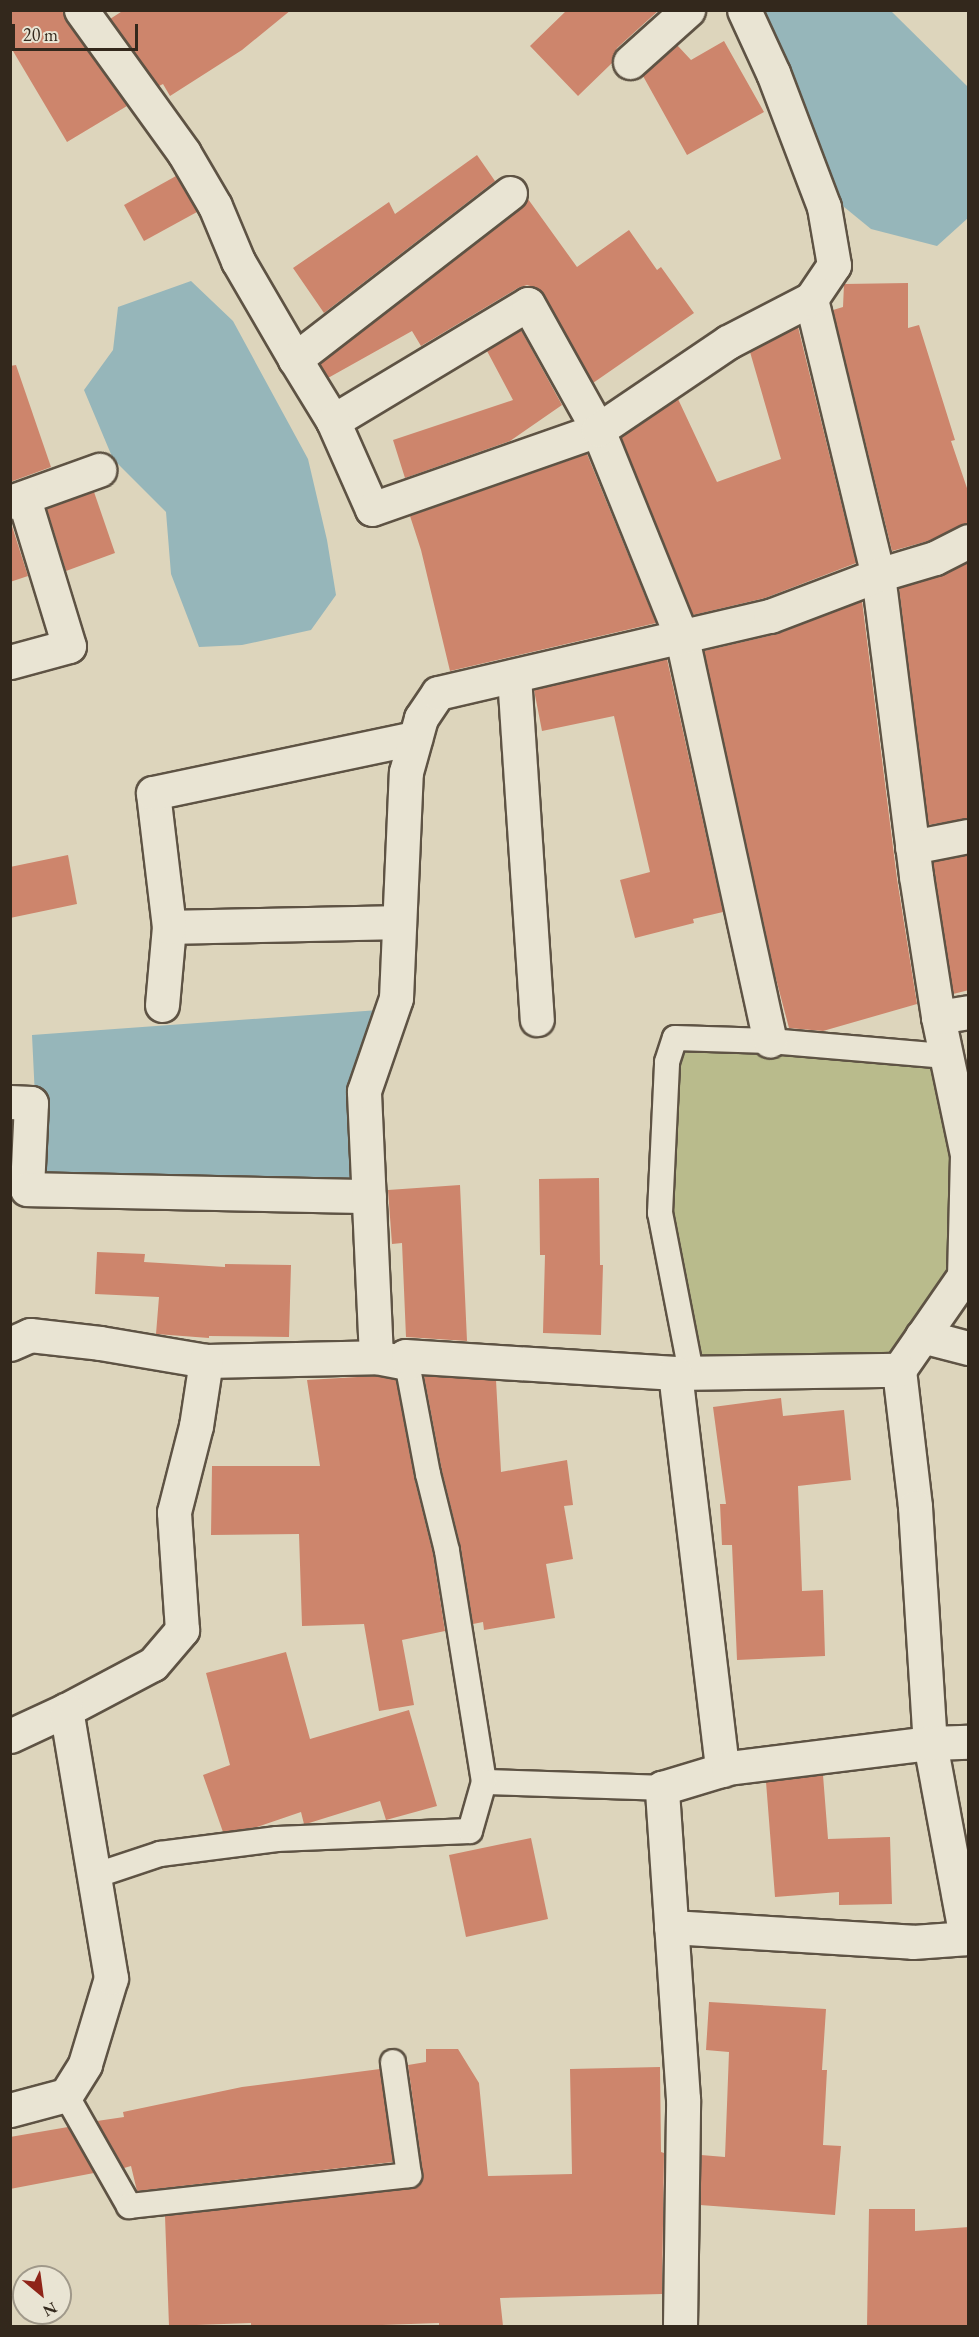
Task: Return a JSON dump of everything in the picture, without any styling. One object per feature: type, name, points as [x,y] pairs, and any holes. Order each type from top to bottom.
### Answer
[{"type":"street","points":[[81,10],[184,153],[215,206],[238,261],[333,422],[372,509],[598,430],[728,342],[812,299],[834,265],[824,207],[773,73],[744,10]]},
{"type":"street","points":[[630,62],[677,19]]},
{"type":"street","points":[[295,359],[510,193]]},
{"type":"street","points":[[671,1927],[968,1944],[930,1743],[915,1507],[899,1370],[964,1276],[968,1210],[967,1155],[946,1056],[953,1014],[912,847],[878,575],[812,299]]},
{"type":"street","points":[[333,422],[528,304],[598,430],[682,638],[770,1041]]},
{"type":"street","points":[[10,662],[69,646],[17,500],[99,470]]},
{"type":"street","points":[[392,1360],[369,1196],[364,1091],[396,998],[406,772],[421,718],[438,693],[770,616],[878,575],[935,558],[969,541]]},
{"type":"street","points":[[514,676],[537,1019]]},
{"type":"street","points":[[162,1005],[169,927],[153,793],[415,738]]},
{"type":"street","points":[[912,847],[969,836]]},
{"type":"street","points":[[169,927],[399,922]]},
{"type":"street","points":[[10,1102],[31,1103],[27,1189],[369,1196]]},
{"type":"street","points":[[10,1344],[30,1335],[100,1343],[206,1361],[392,1360],[405,1356],[683,1373],[899,1370]]},
{"type":"street","points":[[922,1336],[969,1348]]},
{"type":"street","points":[[10,1736],[66,1710],[153,1664],[182,1630],[174,1512],[196,1426],[206,1361]]},
{"type":"street","points":[[683,1373],[722,1770]]},
{"type":"street","points":[[10,2110],[66,2095],[85,2064],[111,1978],[66,1710]]},
{"type":"street","points":[[680,2326],[683,2099],[662,1788],[722,1770],[930,1743],[969,1742]]},
{"type":"lane","points":[[683,1373],[660,1212],[667,1062],[675,1038],[770,1041],[946,1056]]},
{"type":"lane","points":[[94,1876],[160,1854],[277,1839],[470,1831],[483,1782],[447,1551],[428,1474],[392,1360]]},
{"type":"lane","points":[[483,1782],[662,1788]]},
{"type":"lane","points":[[66,2095],[129,2206],[409,2175],[393,2062]]},
{"type":"green space","points":[[686,1048],[937,1069],[959,1155],[952,1272],[892,1358],[702,1364],[668,1220],[674,1072]]},
{"type":"water","points":[[755,11],[891,11],[968,87],[968,218],[937,246],[871,229],[838,202]]},
{"type":"water","points":[[191,281],[233,321],[308,459],[327,540],[336,595],[311,630],[242,645],[199,647],[171,574],[166,512],[113,459],[84,390],[113,350],[118,307]]},
{"type":"water","points":[[379,1010],[348,1098],[357,1184],[39,1180],[32,1035]]},
{"type":"building","points":[[10,10],[62,10],[66,21],[127,106],[67,142],[10,46]]},
{"type":"building","points":[[124,10],[291,10],[242,50],[170,96],[163,84],[159,86],[110,19]]},
{"type":"building","points":[[567,10],[659,10],[617,48],[612,63],[578,96],[530,46]]},
{"type":"building","points":[[724,41],[764,112],[687,155],[643,76],[677,45],[691,60]]},
{"type":"building","points":[[477,155],[495,181],[324,313],[293,268],[389,202],[395,214]]},
{"type":"building","points":[[176,176],[197,212],[144,241],[124,205]]},
{"type":"building","points":[[528,199],[577,267],[629,230],[657,270],[661,267],[694,313],[593,383],[544,295],[537,288],[527,285],[518,288],[421,346],[412,331],[328,378],[320,364],[521,208]]},
{"type":"building","points":[[908,283],[908,328],[919,325],[955,440],[951,441],[969,494],[969,522],[928,541],[892,551],[833,310],[843,307],[844,284]]},
{"type":"building","points":[[798,327],[856,563],[765,598],[693,615],[621,437],[678,399],[717,482],[781,459],[750,352]]},
{"type":"building","points":[[521,330],[562,405],[510,441],[405,478],[393,440],[513,400],[487,351]]},
{"type":"building","points":[[16,365],[51,467],[10,482],[10,366]]},
{"type":"building","points":[[587,454],[656,623],[450,671],[421,550],[410,516]]},
{"type":"building","points":[[94,492],[115,553],[66,571],[47,509]]},
{"type":"building","points":[[10,520],[28,576],[10,582]]},
{"type":"building","points":[[969,562],[969,818],[928,825],[899,588],[940,576]]},
{"type":"building","points":[[862,601],[897,879],[917,1004],[823,1031],[789,1028],[775,975],[704,651],[777,634]]},
{"type":"building","points":[[667,659],[723,912],[693,919],[694,923],[635,938],[620,880],[650,872],[614,716],[542,731],[534,690]]},
{"type":"building","points":[[68,855],[77,904],[10,918],[10,867]]},
{"type":"building","points":[[969,855],[969,990],[953,994],[933,862]]},
{"type":"building","points":[[599,1178],[600,1265],[603,1265],[601,1335],[543,1333],[545,1255],[540,1255],[539,1179]]},
{"type":"building","points":[[460,1185],[467,1341],[406,1337],[402,1243],[392,1244],[388,1190]]},
{"type":"building","points":[[97,1252],[145,1254],[144,1262],[225,1267],[225,1264],[291,1265],[289,1337],[209,1336],[209,1338],[156,1334],[159,1297],[95,1294]]},
{"type":"building","points":[[374,1376],[396,1380],[414,1477],[433,1554],[445,1631],[402,1640],[414,1705],[379,1711],[364,1624],[302,1626],[299,1534],[211,1535],[212,1466],[320,1466],[307,1380]]},
{"type":"building","points":[[424,1376],[496,1380],[501,1472],[567,1460],[573,1505],[564,1506],[573,1559],[546,1564],[555,1618],[484,1630],[483,1622],[473,1624],[461,1548],[442,1471]]},
{"type":"building","points":[[781,1398],[783,1416],[844,1410],[851,1480],[798,1486],[802,1591],[823,1590],[825,1656],[737,1660],[732,1545],[722,1545],[720,1504],[726,1504],[713,1407]]},
{"type":"building","points":[[286,1652],[310,1739],[409,1710],[437,1806],[386,1820],[380,1801],[304,1824],[301,1812],[257,1827],[223,1832],[203,1775],[230,1765],[206,1673]]},
{"type":"building","points":[[823,1775],[828,1839],[890,1837],[892,1904],[839,1905],[839,1892],[775,1897],[766,1782]]},
{"type":"building","points":[[531,1838],[548,1919],[466,1937],[449,1855]]},
{"type":"building","points":[[709,2002],[826,2009],[822,2070],[827,2070],[823,2145],[841,2146],[835,2215],[700,2205],[701,2155],[725,2157],[729,2052],[706,2050]]},
{"type":"building","points":[[426,2049],[458,2049],[479,2083],[488,2176],[572,2174],[570,2069],[660,2067],[661,2152],[664,2153],[662,2294],[500,2298],[503,2326],[439,2326],[439,2323],[251,2326],[251,2323],[169,2326],[165,2216],[411,2189],[418,2186],[423,2173],[408,2065],[426,2062]]},
{"type":"building","points":[[380,2069],[393,2162],[137,2191],[131,2166],[124,2168],[97,2121],[124,2117],[123,2112],[242,2087]]},
{"type":"building","points":[[68,2127],[94,2173],[10,2189],[10,2137]]},
{"type":"building","points":[[869,2209],[915,2209],[915,2231],[969,2227],[969,2326],[867,2326]]}]
